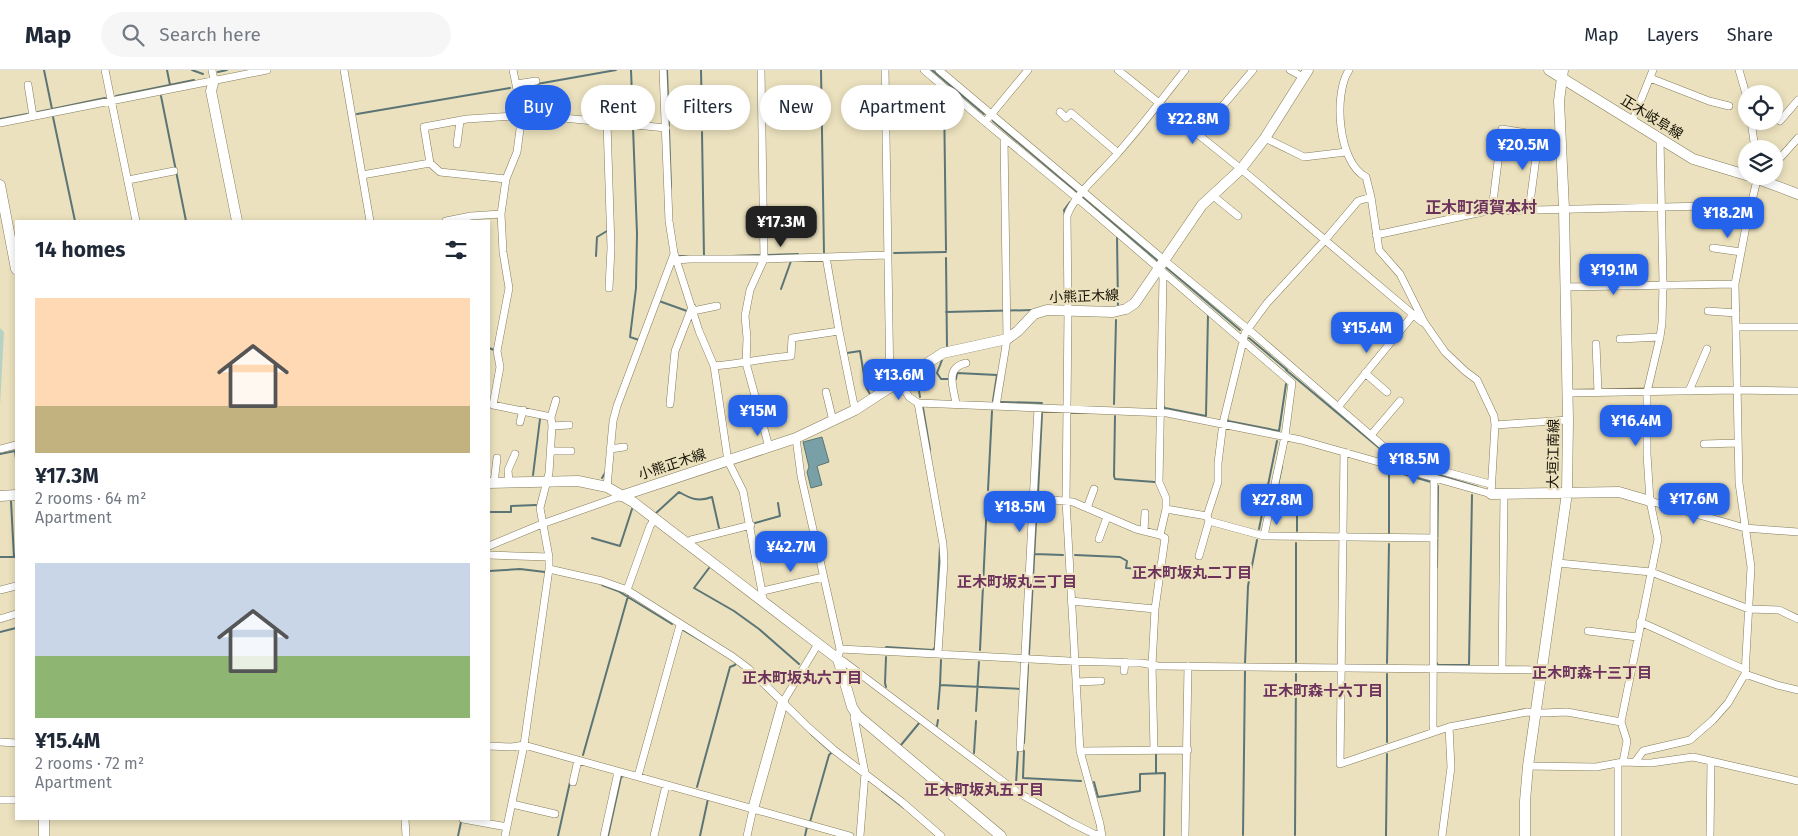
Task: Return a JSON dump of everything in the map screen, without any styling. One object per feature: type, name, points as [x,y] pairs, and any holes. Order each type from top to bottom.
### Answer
[{"type":"main road","name":"正木岐阜線","points":[[1549,70],[1562,74],[1632,122],[1693,159],[1738,172]]},
{"type":"main road","name":"小熊正木線","points":[[621,496],[796,438],[855,410],[943,353],[1007,339],[1018,331],[1034,314],[1047,310],[1113,312],[1126,309],[1135,303],[1202,205],[1241,170],[1265,138],[1306,74]]},
{"type":"main road","name":"大垣江南線","points":[[1525,836],[1528,766],[1567,493],[1568,420],[1564,209],[1559,101],[1562,74]]},
{"type":"main road","points":[[213,75],[211,91],[237,220]]},
{"type":"main road","points":[[0,184],[15,264]]},
{"type":"main road","name":"正木岐阜線","points":[[1774,185],[1798,194]]},
{"type":"main road","points":[[492,483],[578,481],[607,487],[655,519],[838,659],[852,707],[857,716],[1002,836]]},
{"type":"main road","points":[[1490,489],[1504,494],[1619,492],[1650,501]]},
{"type":"main road","points":[[0,496],[15,495]]},
{"type":"main road","points":[[753,809],[783,702]]},
{"type":"main road","points":[[44,820],[44,836]]},
{"type":"street","points":[[105,70],[136,220]]},
{"type":"street","points":[[0,122],[111,100],[213,75],[267,70]]},
{"type":"street","points":[[344,70],[370,220]]},
{"type":"street","points":[[513,70],[516,84],[536,81]]},
{"type":"street","points":[[663,70],[665,109]]},
{"type":"street","points":[[761,70],[764,259],[750,290],[745,316],[748,338],[746,363],[768,447]]},
{"type":"street","points":[[886,70],[890,389]]},
{"type":"street","points":[[924,70],[1077,198],[1248,329],[1398,459],[1490,489]]},
{"type":"street","points":[[939,70],[1083,192],[1292,383],[1285,436],[1264,536]]},
{"type":"street","points":[[985,122],[1028,70]]},
{"type":"street","points":[[1118,70],[1241,170],[1413,315],[1424,322]]},
{"type":"street","points":[[796,438],[801,476],[840,648],[838,659],[843,660],[1018,792],[1072,823],[1102,836],[1080,751],[1071,601],[1066,500],[1067,216],[1077,198],[1159,104],[1184,70]]},
{"type":"street","points":[[1198,135],[1253,70]]},
{"type":"street","points":[[1290,70],[1306,74]]},
{"type":"street","points":[[1350,70],[1345,77],[1340,101],[1340,120],[1346,152],[1358,173],[1366,177],[1371,197],[1378,250],[1400,274],[1424,322],[1445,352],[1465,371],[1478,380],[1494,416],[1495,425],[1490,489]]},
{"type":"street","points":[[1739,70],[1743,85]]},
{"type":"street","points":[[1632,122],[1652,74],[1709,101],[1729,106]]},
{"type":"street","points":[[28,85],[33,116]]},
{"type":"street","points":[[1783,117],[1798,100]]},
{"type":"street","points":[[1060,112],[1066,118],[1071,113],[1118,153]]},
{"type":"street","points":[[505,117],[460,121],[424,127],[430,163],[440,172],[506,179]]},
{"type":"street","points":[[458,144],[460,121]]},
{"type":"street","points":[[1492,210],[1502,129],[1539,135],[1560,136]]},
{"type":"street","points":[[520,130],[517,152],[506,179],[501,214],[503,252],[509,288],[497,351],[500,367],[491,396],[493,405],[551,417]]},
{"type":"street","points":[[608,130],[611,248],[608,288]]},
{"type":"street","points":[[666,130],[669,221],[675,257],[699,331],[714,366],[728,461],[743,491],[764,603]]},
{"type":"street","points":[[1530,210],[1539,135]]},
{"type":"street","points":[[996,406],[1007,339],[1004,138]]},
{"type":"street","points":[[1265,138],[1304,157],[1346,152]]},
{"type":"street","points":[[1783,155],[1798,138]]},
{"type":"street","points":[[1618,836],[1621,762],[1627,741],[1621,722],[1658,539],[1650,501],[1647,454],[1647,392],[1660,337],[1663,284],[1660,139]]},
{"type":"street","points":[[362,175],[430,163]]},
{"type":"street","points":[[128,180],[174,171]]},
{"type":"street","points":[[1635,762],[1643,751],[1690,740],[1713,720],[1728,703],[1746,672],[1751,566],[1739,483],[1736,390],[1736,284],[1752,185]]},
{"type":"street","points":[[1212,195],[1238,216]]},
{"type":"street","points":[[1199,556],[1218,482],[1218,463],[1223,423],[1243,339],[1267,302],[1325,240],[1358,201],[1371,197]]},
{"type":"street","points":[[1376,235],[1492,210],[1707,206],[1714,211],[1747,221]]},
{"type":"street","points":[[451,220],[471,216],[501,214]]},
{"type":"street","points":[[1713,248],[1741,252]]},
{"type":"street","points":[[675,257],[690,259],[764,259],[887,255]]},
{"type":"street","points":[[607,487],[613,421],[675,257]]},
{"type":"street","points":[[826,257],[855,410]]},
{"type":"street","points":[[1160,535],[1166,509],[1166,498],[1159,482],[1162,265]]},
{"type":"street","points":[[1565,287],[1736,284]]},
{"type":"street","points":[[692,309],[716,306]]},
{"type":"street","points":[[670,404],[675,351],[692,309]]},
{"type":"street","points":[[1708,311],[1736,313]]},
{"type":"street","points":[[1338,406],[1413,315]]},
{"type":"street","points":[[1736,327],[1798,327]]},
{"type":"street","points":[[714,366],[746,363],[763,358],[792,356],[792,338],[839,331]]},
{"type":"street","points":[[1620,339],[1660,337]]},
{"type":"street","points":[[1596,344],[1598,392]]},
{"type":"street","points":[[1689,391],[1708,349]]},
{"type":"street","points":[[490,353],[498,357]]},
{"type":"street","points":[[956,404],[952,381],[953,371],[956,366],[966,362]]},
{"type":"street","points":[[1365,373],[1387,392]]},
{"type":"street","points":[[900,382],[909,397],[918,403],[1159,412],[1285,436],[1434,479],[1490,489]]},
{"type":"street","points":[[1567,393],[1736,390],[1798,391]]},
{"type":"street","points":[[826,392],[833,421]]},
{"type":"street","points":[[466,820],[508,833],[524,745],[549,568],[549,557],[540,508],[549,473],[551,417],[556,400]]},
{"type":"street","points":[[1371,435],[1400,401]]},
{"type":"street","points":[[918,403],[943,544],[944,562],[938,654]]},
{"type":"street","points":[[1020,748],[1038,408]]},
{"type":"street","points":[[520,422],[522,410]]},
{"type":"street","points":[[1495,425],[1568,420]]},
{"type":"street","points":[[552,426],[570,426]]},
{"type":"street","points":[[1704,444],[1737,443]]},
{"type":"street","points":[[0,449],[15,445]]},
{"type":"street","points":[[610,449],[624,447]]},
{"type":"street","points":[[551,451],[571,451]]},
{"type":"street","points":[[1344,452],[1340,764],[1449,727],[1527,712],[1567,712],[1621,722]]},
{"type":"street","points":[[509,482],[508,470],[515,454]]},
{"type":"street","points":[[492,483],[497,458]]},
{"type":"street","points":[[1434,479],[1434,732]]},
{"type":"street","points":[[1087,508],[1094,489]]},
{"type":"street","points":[[1502,669],[1504,494]]},
{"type":"street","points":[[490,546],[542,524],[621,496]]},
{"type":"street","points":[[1033,498],[1073,502],[1107,517],[1165,538],[1155,609],[1152,665],[1154,750]]},
{"type":"street","points":[[1650,501],[1745,528],[1798,532]]},
{"type":"street","points":[[1166,509],[1208,519],[1264,536],[1434,538]]},
{"type":"street","points":[[1144,531],[1145,514]]},
{"type":"street","points":[[1099,539],[1107,517]]},
{"type":"street","points":[[626,590],[650,526],[655,519]]},
{"type":"street","points":[[686,543],[691,540],[751,526]]},
{"type":"street","points":[[490,556],[549,557]]},
{"type":"street","points":[[1558,563],[1651,572],[1749,609],[1779,610],[1798,619]]},
{"type":"street","points":[[549,568],[602,581],[626,590],[733,657],[749,669],[834,750],[941,836]]},
{"type":"street","points":[[763,591],[823,577]]},
{"type":"street","points":[[0,590],[15,586]]},
{"type":"street","points":[[1071,601],[1155,609]]},
{"type":"street","points":[[0,619],[15,614]]},
{"type":"street","points":[[1640,622],[1746,672],[1777,685],[1798,690]]},
{"type":"street","points":[[638,776],[680,625]]},
{"type":"street","points":[[1588,631],[1637,637]]},
{"type":"street","points":[[783,702],[818,644]]},
{"type":"street","points":[[840,648],[1025,659],[1125,662],[1152,665],[1542,670]]},
{"type":"street","points":[[1124,671],[1125,662]]},
{"type":"street","points":[[1185,836],[1188,666]]},
{"type":"street","points":[[1076,682],[1101,682]]},
{"type":"street","points":[[857,716],[854,717],[865,773],[860,836]]},
{"type":"street","points":[[1442,836],[1451,767],[1449,727]]},
{"type":"street","points":[[0,742],[15,743]]},
{"type":"street","points":[[490,746],[512,747],[524,745],[850,836]]},
{"type":"street","points":[[1080,751],[1188,750]]},
{"type":"street","points":[[1528,766],[1596,767],[1621,762],[1650,763],[1693,757],[1798,781]]},
{"type":"street","points":[[573,782],[578,760]]},
{"type":"street","points":[[1710,836],[1711,761]]},
{"type":"street","points":[[604,836],[618,772]]},
{"type":"street","points":[[654,836],[666,784]]},
{"type":"street","points":[[0,800],[15,800]]},
{"type":"street","points":[[512,804],[555,814]]},
{"type":"street","points":[[747,836],[753,809]]},
{"type":"street","points":[[406,820],[406,836]]},
{"type":"green space","points":[[0,328],[4,332],[0,406]]},
{"type":"water","points":[[822,437],[829,462],[817,466],[822,485],[811,488],[807,472],[809,467],[803,442]]},
{"type":"waterway","points":[[44,70],[52,109]]},
{"type":"waterway","points":[[167,70],[170,85]]},
{"type":"waterway","points":[[192,70],[203,74]]},
{"type":"waterway","points":[[218,72],[227,70]]},
{"type":"waterway","points":[[537,84],[616,70]]},
{"type":"waterway","points":[[631,70],[632,85]]},
{"type":"waterway","points":[[667,70],[671,188]]},
{"type":"waterway","points":[[701,70],[701,85]]},
{"type":"waterway","points":[[821,70],[824,254]]},
{"type":"waterway","points":[[932,70],[984,114]]},
{"type":"waterway","points":[[116,96],[194,80]]},
{"type":"waterway","points":[[357,114],[505,89]]},
{"type":"waterway","points":[[161,96],[186,220]]},
{"type":"waterway","points":[[38,112],[105,98]]},
{"type":"waterway","points":[[0,119],[27,114]]},
{"type":"waterway","points":[[53,117],[75,220]]},
{"type":"waterway","points":[[993,121],[1078,193]]},
{"type":"waterway","points":[[633,130],[637,234],[636,288],[630,337],[639,340]]},
{"type":"waterway","points":[[944,130],[946,250]]},
{"type":"waterway","points":[[702,132],[704,256]]},
{"type":"waterway","points":[[1082,197],[1157,260]]},
{"type":"waterway","points":[[1065,215],[1064,210],[1070,202]]},
{"type":"waterway","points":[[596,256],[597,237],[607,231]]},
{"type":"waterway","points":[[1117,236],[1118,306]]},
{"type":"waterway","points":[[894,253],[946,252]]},
{"type":"waterway","points":[[768,255],[798,254]]},
{"type":"waterway","points":[[731,256],[759,255]]},
{"type":"waterway","points":[[678,256],[689,256]]},
{"type":"waterway","points":[[946,258],[947,348]]},
{"type":"waterway","points":[[781,289],[791,261]]},
{"type":"waterway","points":[[1167,268],[1240,330]]},
{"type":"waterway","points":[[659,301],[687,311]]},
{"type":"waterway","points":[[946,312],[1033,310]]},
{"type":"waterway","points":[[1163,406],[1206,416],[1208,314]]},
{"type":"waterway","points":[[1114,404],[1116,320]]},
{"type":"waterway","points":[[1249,338],[1287,370]]},
{"type":"waterway","points":[[490,348],[494,350]]},
{"type":"waterway","points":[[847,353],[860,351],[866,387],[871,396]]},
{"type":"waterway","points":[[942,360],[937,373],[941,379],[949,379]]},
{"type":"waterway","points":[[1286,370],[1396,462],[1478,487]]},
{"type":"waterway","points":[[954,379],[956,379],[957,373],[997,375],[993,401]]},
{"type":"waterway","points":[[917,379],[920,397]]},
{"type":"waterway","points":[[1227,418],[1228,421],[1279,431],[1286,384]]},
{"type":"waterway","points":[[1001,402],[1042,403]]},
{"type":"waterway","points":[[923,408],[930,450]]},
{"type":"waterway","points":[[988,490],[992,411]]},
{"type":"waterway","points":[[1038,493],[1042,414]]},
{"type":"waterway","points":[[1115,416],[1115,479],[1155,482]]},
{"type":"waterway","points":[[533,475],[540,419]]},
{"type":"waterway","points":[[1259,529],[1277,441]]},
{"type":"waterway","points":[[0,454],[15,451]]},
{"type":"waterway","points":[[1282,466],[1277,490],[1297,490],[1297,531]]},
{"type":"waterway","points":[[1389,533],[1389,470],[1431,482]]},
{"type":"waterway","points":[[602,478],[605,473]]},
{"type":"waterway","points":[[1437,567],[1438,486]]},
{"type":"waterway","points":[[655,514],[679,492],[695,499],[712,497],[719,528]]},
{"type":"waterway","points":[[1436,662],[1438,665],[1469,665],[1472,495]]},
{"type":"waterway","points":[[11,501],[15,556]]},
{"type":"waterway","points":[[980,650],[987,501]]},
{"type":"waterway","points":[[755,523],[780,516],[778,503]]},
{"type":"waterway","points":[[1029,654],[1037,503]]},
{"type":"waterway","points":[[490,512],[511,512],[511,506],[536,505]]},
{"type":"waterway","points":[[592,538],[620,546],[632,509]]},
{"type":"waterway","points":[[1245,663],[1248,586],[1257,540]]},
{"type":"waterway","points":[[1296,543],[1296,662]]},
{"type":"waterway","points":[[1387,663],[1389,544]]},
{"type":"waterway","points":[[886,647],[933,650],[935,647],[940,546]]},
{"type":"waterway","points":[[1035,554],[1063,555]]},
{"type":"waterway","points":[[1075,555],[1120,557],[1127,561],[1126,568],[1157,570]]},
{"type":"waterway","points":[[0,557],[14,557]]},
{"type":"waterway","points":[[709,568],[694,588],[734,611],[759,629],[799,664]]},
{"type":"waterway","points":[[490,571],[520,569],[545,572]]},
{"type":"waterway","points":[[602,585],[618,591],[672,624]]},
{"type":"waterway","points":[[583,755],[628,596]]},
{"type":"waterway","points":[[0,632],[15,628]]},
{"type":"waterway","points":[[683,630],[710,646]]},
{"type":"waterway","points":[[886,657],[886,687]]},
{"type":"waterway","points":[[941,660],[940,685],[1021,689]]},
{"type":"waterway","points":[[697,787],[730,667],[735,665],[736,662]]},
{"type":"waterway","points":[[976,711],[979,662]]},
{"type":"waterway","points":[[1024,743],[1028,665]]},
{"type":"waterway","points":[[1243,835],[1245,671]]},
{"type":"waterway","points":[[1295,835],[1296,674]]},
{"type":"waterway","points":[[1387,674],[1387,742]]},
{"type":"waterway","points":[[938,709],[940,685]]},
{"type":"waterway","points":[[937,726],[938,720]]},
{"type":"waterway","points":[[974,753],[976,721]]},
{"type":"waterway","points":[[901,745],[920,722]]},
{"type":"waterway","points":[[811,734],[830,751]]},
{"type":"waterway","points":[[1016,784],[1018,749]]},
{"type":"waterway","points":[[1024,751],[1023,778],[1081,781]]},
{"type":"waterway","points":[[810,822],[829,755],[832,752]]},
{"type":"waterway","points":[[1156,754],[1156,774]]},
{"type":"waterway","points":[[1386,836],[1387,754]]},
{"type":"waterway","points":[[1094,782],[1098,797],[1140,791],[1140,774],[1165,773],[1164,836]]},
{"type":"waterway","points":[[608,836],[621,777],[624,776]]},
{"type":"waterway","points":[[558,836],[570,782]]},
{"type":"waterway","points":[[882,791],[904,808]]},
{"type":"waterway","points":[[700,836],[708,799]]},
{"type":"waterway","points":[[458,836],[461,822]]},
{"type":"waterway","points":[[805,836],[807,827]]},
{"type":"district","name":"正木町須賀本村","points":[[1481,207]]},
{"type":"district","name":"正木町坂丸二丁目","points":[[1192,573]]},
{"type":"district","name":"正木町坂丸三丁目","points":[[1017,582]]},
{"type":"district","name":"正木町森十三丁目","points":[[1592,673]]},
{"type":"district","name":"正木町坂丸六丁目","points":[[802,678]]},
{"type":"district","name":"正木町森十六丁目","points":[[1323,691]]},
{"type":"district","name":"正木町坂丸五丁目","points":[[984,790]]}]
